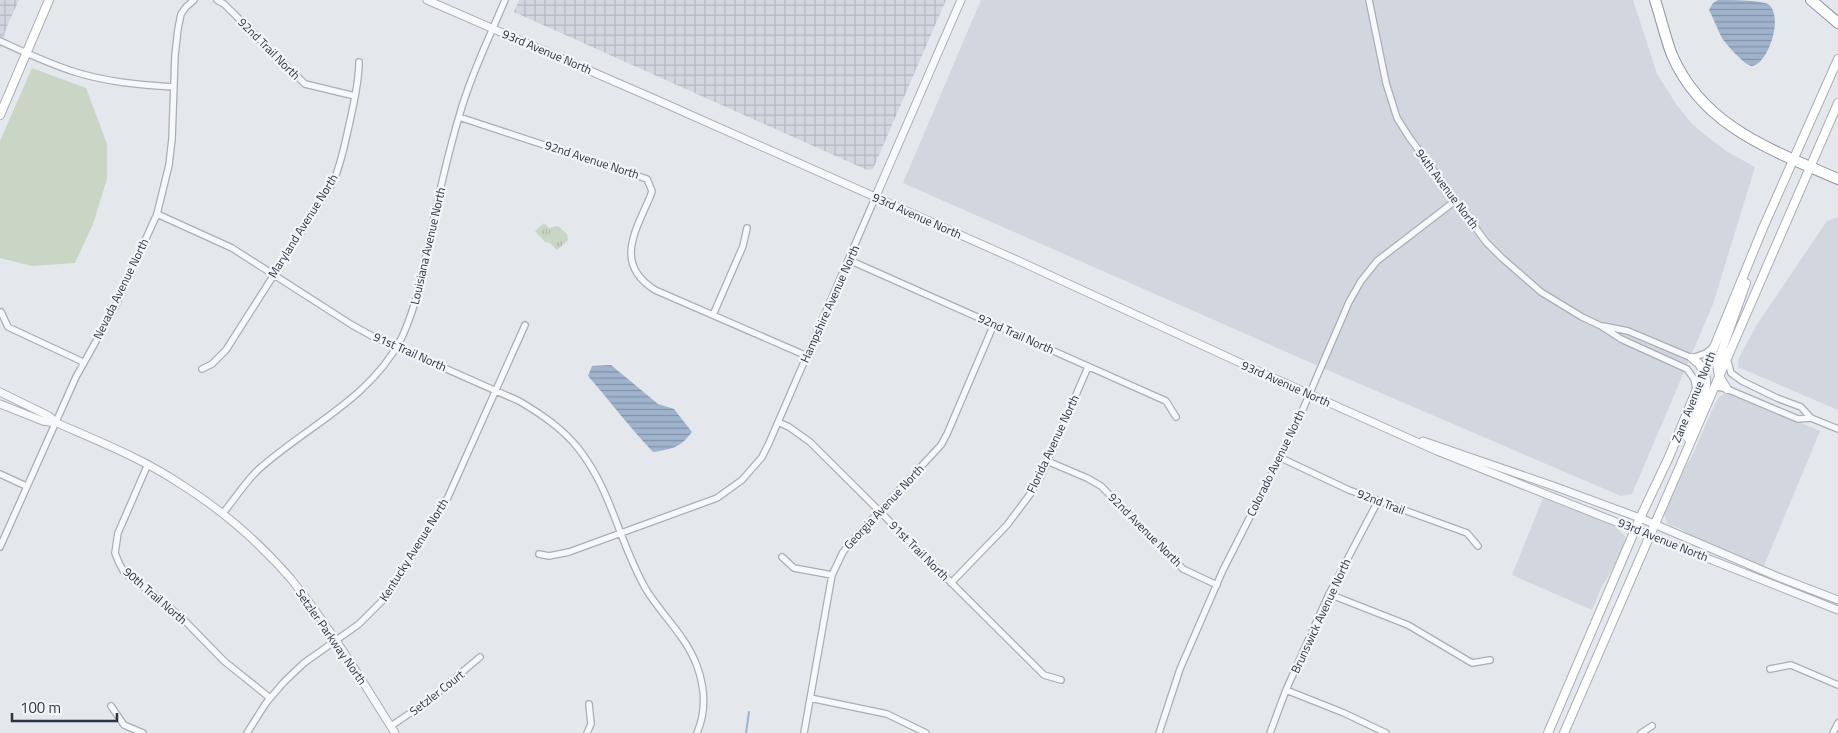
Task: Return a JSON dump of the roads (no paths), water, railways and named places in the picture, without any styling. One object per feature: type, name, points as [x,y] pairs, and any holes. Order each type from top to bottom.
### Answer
[{"type":"highway","points":[[1655,0],[1672,55],[1700,98],[1720,118],[1739,133],[1759,144],[1838,179]]},
{"type":"highway","points":[[1811,0],[1838,24]]},
{"type":"main road","points":[[0,114],[49,0]]},
{"type":"main road","name":"Zane Avenue North","points":[[1548,733],[1640,518],[1670,457],[1762,231],[1838,59]]},
{"type":"main road","name":"Zane Avenue North","points":[[1564,733],[1838,103]]},
{"type":"main road","points":[[1727,389],[1718,376],[1717,364],[1743,293],[1762,231]]},
{"type":"main road","points":[[1685,454],[1691,426],[1707,384],[1705,370],[1692,358]]},
{"type":"street","name":"Nevada Avenue North","points":[[0,547],[83,362],[115,306],[157,214],[169,165],[172,139],[176,42],[182,14],[186,7],[194,0]]},
{"type":"street","name":"92nd Trail North","points":[[217,0],[305,84],[355,96]]},
{"type":"street","name":"93rd Avenue North","points":[[426,0],[657,100],[1027,265],[1309,395],[1444,454],[1838,610]]},
{"type":"street","name":"Louisiana Avenue North","points":[[223,513],[259,469],[362,390],[378,373],[396,347],[412,312],[419,289],[448,155],[459,117],[470,83],[505,0]]},
{"type":"street","name":"Hampshire Avenue North","points":[[539,554],[549,556],[569,552],[703,503],[730,490],[742,480],[762,457],[961,0]]},
{"type":"street","name":"94th Avenue North","points":[[1369,0],[1386,83],[1397,118],[1408,137],[1486,242],[1529,282],[1565,306],[1621,339],[1687,369],[1694,379],[1697,391]]},
{"type":"street","points":[[0,41],[73,71],[96,77],[135,84],[174,86]]},
{"type":"street","name":"Maryland Avenue North","points":[[202,369],[212,364],[226,350],[325,195],[338,169],[355,96],[359,62]]},
{"type":"street","name":"92nd Avenue North","points":[[459,117],[647,179],[652,191],[631,245],[630,256],[638,276],[655,290],[807,356]]},
{"type":"street","name":"Colorado Avenue North","points":[[1159,733],[1180,670],[1230,555],[1281,458],[1349,302],[1361,280],[1376,261],[1455,201]]},
{"type":"street","name":"91st Trail North","points":[[157,214],[232,248],[352,325],[396,347],[519,401],[540,414],[560,429],[592,467],[604,489],[621,532]]},
{"type":"street","points":[[713,315],[743,246],[747,228]]},
{"type":"street","name":"92nd Trail North","points":[[849,260],[1166,401],[1176,417]]},
{"type":"street","points":[[1,312],[8,327],[83,362]]},
{"type":"street","name":"Georgia Avenue North","points":[[804,733],[832,575],[843,552],[944,440],[994,324]]},
{"type":"street","name":"Kentucky Avenue North","points":[[248,733],[270,698],[304,663],[373,612],[396,583],[448,497],[524,325]]},
{"type":"street","name":"94th Avenue North","points":[[1601,326],[1628,330],[1692,358]]},
{"type":"street","points":[[1692,358],[1706,353],[1716,344]]},
{"type":"street","points":[[1727,356],[1729,368],[1734,376],[1777,398],[1801,407],[1811,418],[1838,429]]},
{"type":"street","name":"Florida Avenue North","points":[[951,583],[1020,510],[1031,493],[1088,367]]},
{"type":"street","points":[[1713,389],[1718,387],[1727,389],[1798,419],[1811,418]]},
{"type":"street","name":"Setzler Parkway North","points":[[0,392],[49,416],[57,423]]},
{"type":"street","name":"Setzler Parkway North","points":[[0,404],[43,421],[57,423],[148,464],[179,482],[223,513],[264,550],[314,609],[393,730]]},
{"type":"street","name":"91st Trail North","points":[[778,422],[795,430],[810,442],[1044,674],[1060,680]]},
{"type":"street","name":"93rd Avenue North","points":[[1405,436],[1432,443],[1640,518],[1778,577],[1838,600]]},
{"type":"street","name":"92nd Trail","points":[[1281,458],[1349,490],[1467,533],[1478,546]]},
{"type":"street","name":"92nd Avenue North","points":[[1047,460],[1101,486],[1183,569],[1217,585]]},
{"type":"street","name":"90th Trail North","points":[[148,464],[118,533],[115,553],[119,563],[124,572],[160,599],[186,622],[224,661],[270,698]]},
{"type":"street","points":[[0,474],[26,486]]},
{"type":"street","name":"Brunswick Avenue North","points":[[1270,733],[1286,690],[1329,594],[1378,501]]},
{"type":"street","points":[[621,532],[632,562],[647,591],[682,640],[698,667],[704,698],[703,713],[698,733]]},
{"type":"street","points":[[782,557],[794,568],[832,575]]},
{"type":"street","points":[[1329,594],[1408,625],[1472,663],[1490,660]]},
{"type":"street","name":"Setzler Court","points":[[393,730],[480,657]]},
{"type":"street","points":[[1770,670],[1791,665],[1838,685]]},
{"type":"street","points":[[1286,690],[1351,716],[1386,733]]},
{"type":"street","points":[[810,698],[887,714],[926,733]]},
{"type":"street","points":[[587,733],[590,724],[589,704]]},
{"type":"street","points":[[111,706],[124,725],[143,733]]},
{"type":"street","points":[[1833,733],[1838,723]]},
{"type":"street","points":[[1641,733],[1652,726]]},
{"type":"water","points":[[1718,0],[1744,0],[1764,3],[1768,4],[1773,10],[1775,19],[1772,40],[1758,64],[1749,65],[1722,38],[1709,10],[1713,3]]},
{"type":"water","points":[[611,365],[658,404],[674,409],[692,432],[688,437],[675,447],[653,452],[588,376],[592,366]]},
{"type":"waterway","points":[[746,733],[749,712]]}]
